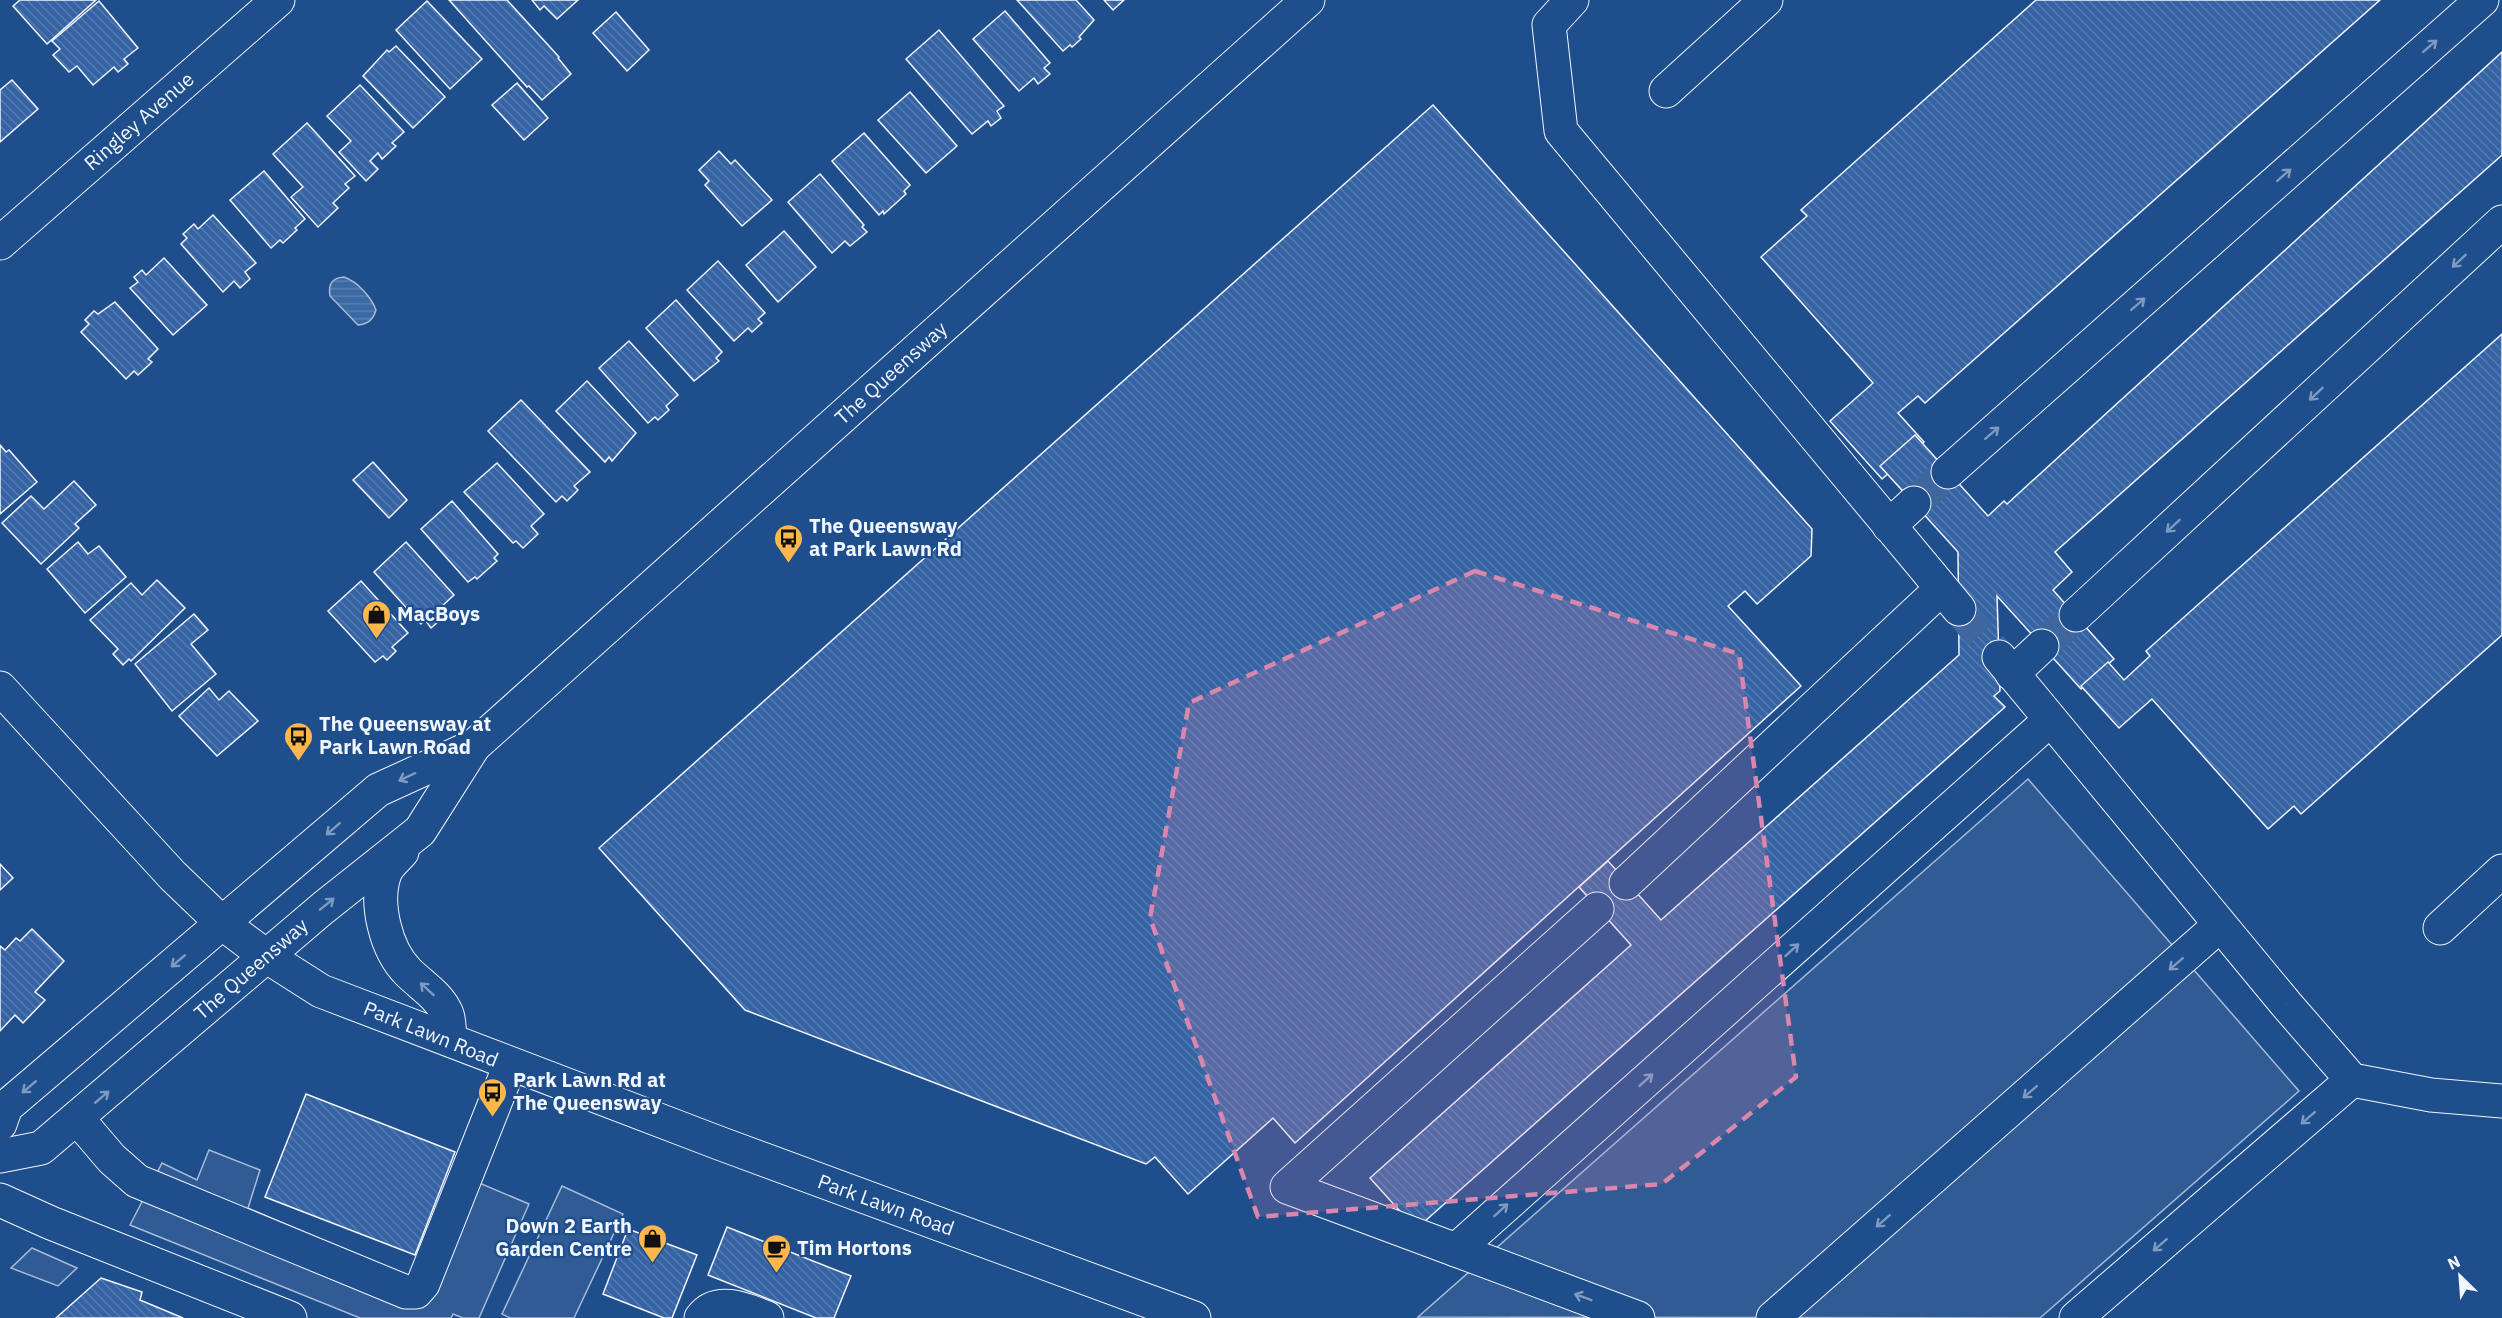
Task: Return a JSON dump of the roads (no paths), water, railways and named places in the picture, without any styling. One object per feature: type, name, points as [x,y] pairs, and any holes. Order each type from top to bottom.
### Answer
[{"type":"main road","name":"The Queensway","points":[[0,1156],[41,1148],[323,908],[420,831],[474,746],[1308,0]]},
{"type":"main road","points":[[1572,0],[1549,25],[1561,131],[1950,599],[1626,884]]},
{"type":"main road","points":[[1666,91],[1766,0]]},
{"type":"main road","points":[[1948,472],[2482,0]]},
{"type":"main road","name":"Ringley Avenue","points":[[0,243],[258,6]]},
{"type":"main road","points":[[2076,615],[2502,222]]},
{"type":"main road","points":[[1889,526],[1914,503]]},
{"type":"main road","points":[[2042,646],[2006,666],[2220,925],[2352,1080],[2431,1095],[2502,1101]]},
{"type":"main road","name":"Park Lawn Road","points":[[0,688],[173,876],[222,923],[266,956],[321,991],[450,1039],[510,1065],[1194,1318]]},
{"type":"main road","points":[[1456,1250],[2050,720]]},
{"type":"main road","name":"The Queensway","points":[[0,1124],[6,1107],[378,790],[474,746]]},
{"type":"main road","points":[[420,831],[385,872],[382,900],[383,925],[394,951],[407,971],[432,993],[447,1013],[450,1039]]},
{"type":"main road","points":[[2440,928],[2502,871]]},
{"type":"main road","points":[[1598,909],[1287,1187],[1638,1318]]},
{"type":"main road","points":[[1773,1318],[2220,925]]},
{"type":"main road","points":[[77,1118],[112,1159],[137,1181],[406,1292],[416,1292],[423,1284],[510,1065]]},
{"type":"main road","points":[[2076,1318],[2352,1080]]},
{"type":"main road","points":[[0,1200],[290,1318]]},
{"type":"main road","points":[[701,1318],[704,1313],[720,1305],[745,1309],[767,1318]]},
{"type":"tunnel","points":[[1914,503],[1948,472]]},
{"type":"tunnel","points":[[1959,609],[1999,657]]},
{"type":"tunnel","points":[[2042,646],[2076,615]]},
{"type":"place","name":"The Queensway at Park Lawn Rd","points":[[788,564]]},
{"type":"place","name":"MacBoys","points":[[376,640]]},
{"type":"place","name":"The Queensway at Park Lawn Road","points":[[298,762]]},
{"type":"place","name":"Park Lawn Rd at The Queensway","points":[[492,1118]]},
{"type":"place","name":"Down 2 Earth Garden Centre","points":[[653,1264]]},
{"type":"place","name":"Tim Hortons","points":[[776,1274]]}]
